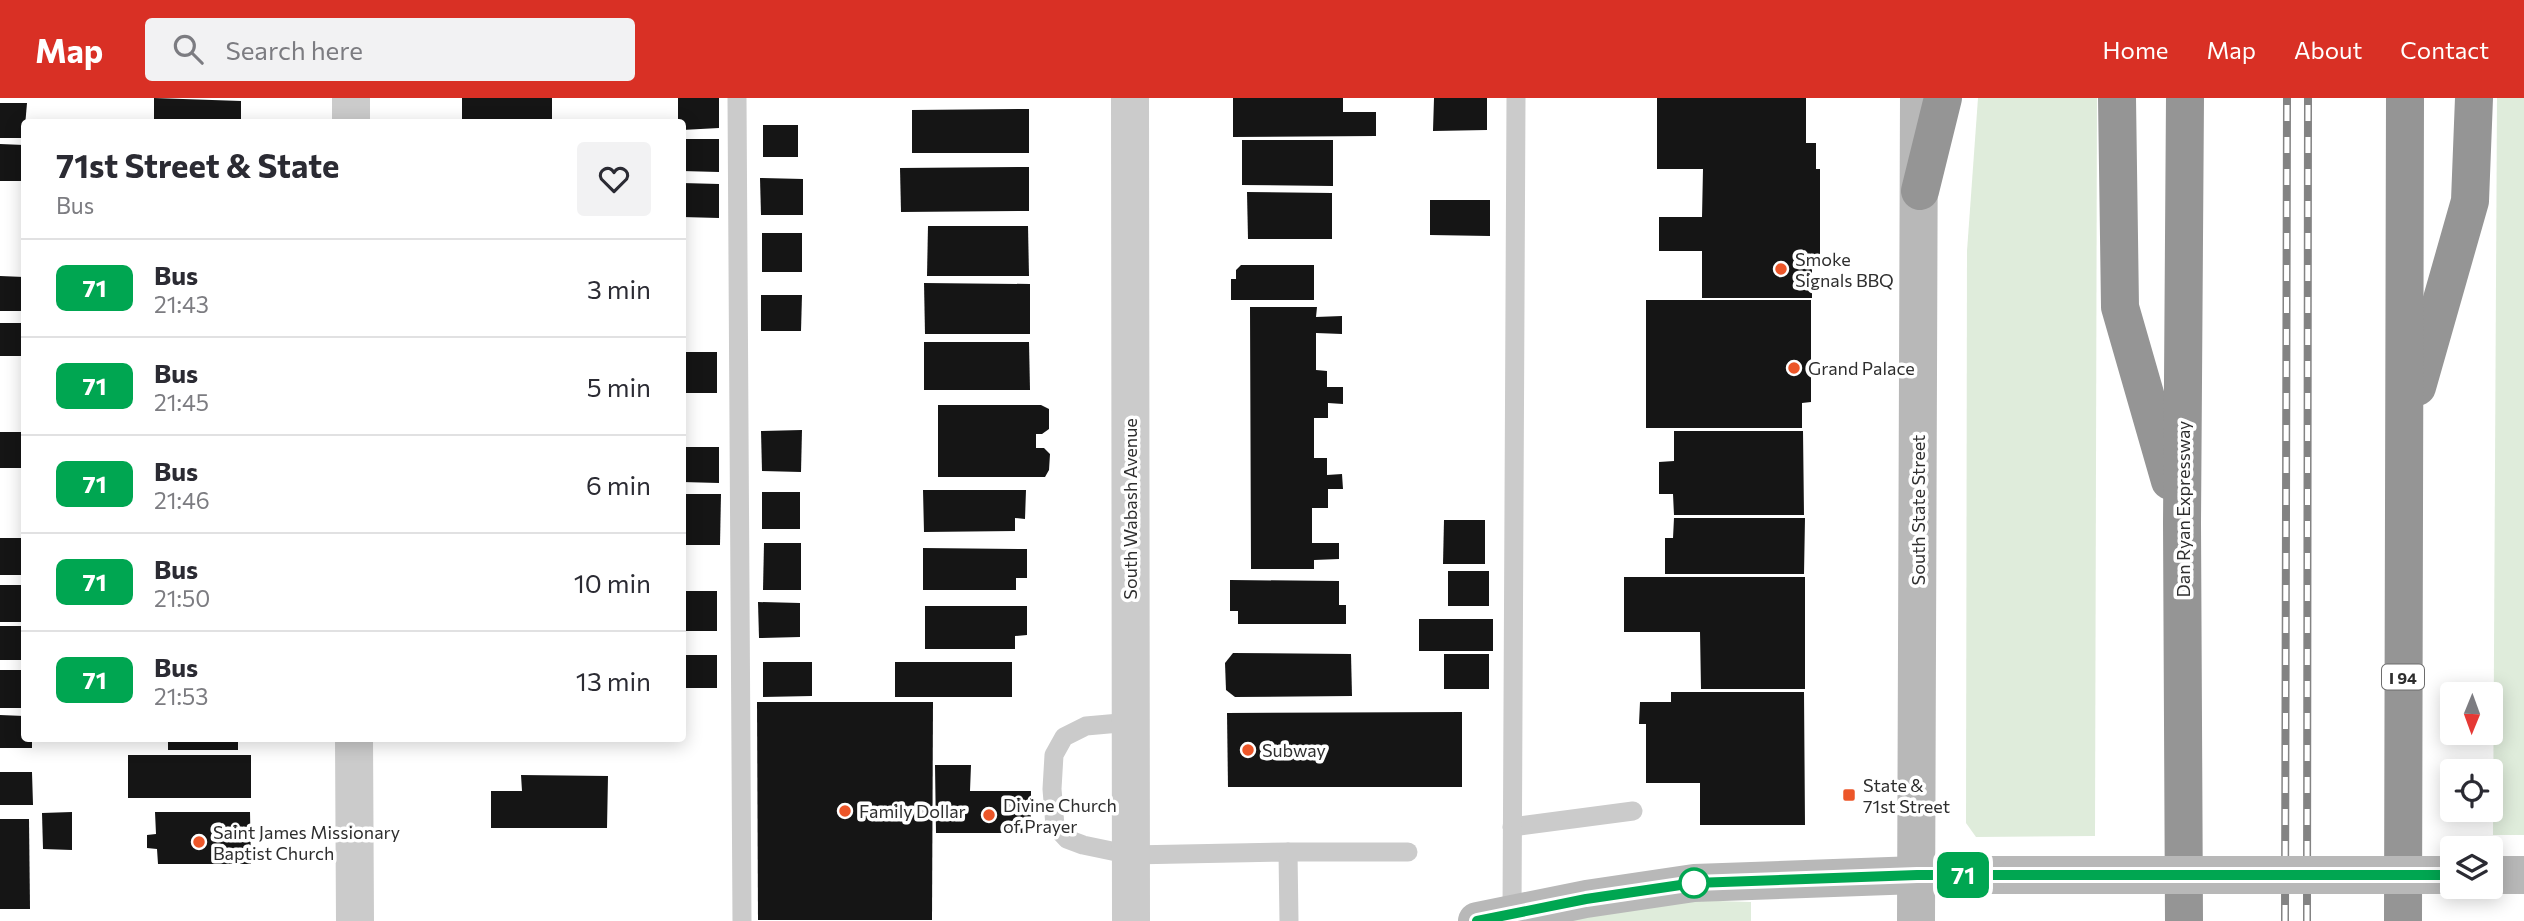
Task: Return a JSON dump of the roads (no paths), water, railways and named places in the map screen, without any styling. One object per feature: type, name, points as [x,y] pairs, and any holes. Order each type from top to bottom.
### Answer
[{"type":"highway","points":[[1920,191],[1943,98]]},
{"type":"highway","points":[[2117,98],[2120,307],[2182,523]]},
{"type":"highway","name":"Dan Ryan Expressway","points":[[2184,921],[2182,523],[2185,98]]},
{"type":"highway","name":"I 94","points":[[2403,921],[2405,98]]},
{"type":"highway","points":[[2403,433],[2470,201],[2474,98]]},
{"type":"main road","name":"South State Street","points":[[1916,921],[1920,98]]},
{"type":"main road","points":[[1495,917],[1586,899],[1694,883],[1917,875],[2440,875]]},
{"type":"main road","points":[[2503,875],[2524,875]]},
{"type":"street","points":[[351,98],[351,119]]},
{"type":"street","name":"South Wabash Avenue","points":[[1130,98],[1131,921]]},
{"type":"street","points":[[354,742],[355,921]]},
{"type":"lane","points":[[737,98],[742,921]]},
{"type":"lane","points":[[1495,917],[1512,827],[1516,98]]},
{"type":"lane","points":[[1131,722],[1086,726],[1064,737],[1054,755],[1052,789],[1055,826],[1067,839],[1131,855],[1408,852]]},
{"type":"lane","points":[[1512,827],[1633,811]]},
{"type":"lane","points":[[1288,852],[1289,921]]},
{"type":"railway","points":[[2285,921],[2287,98]]},
{"type":"railway","points":[[2307,921],[2308,98]]},
{"type":"place","name":"Smoke Signals BBQ","points":[[1781,269]]},
{"type":"place","name":"Grand Palace","points":[[1794,368]]},
{"type":"place","name":"Subway","points":[[1248,750]]},
{"type":"place","name":"State & 71st Street","points":[[1849,795]]},
{"type":"place","name":"Family Dollar","points":[[845,811]]},
{"type":"place","name":"Divine Church of Prayer","points":[[989,815]]},
{"type":"place","name":"Saint James Missionary Baptist Church","points":[[199,842]]}]
